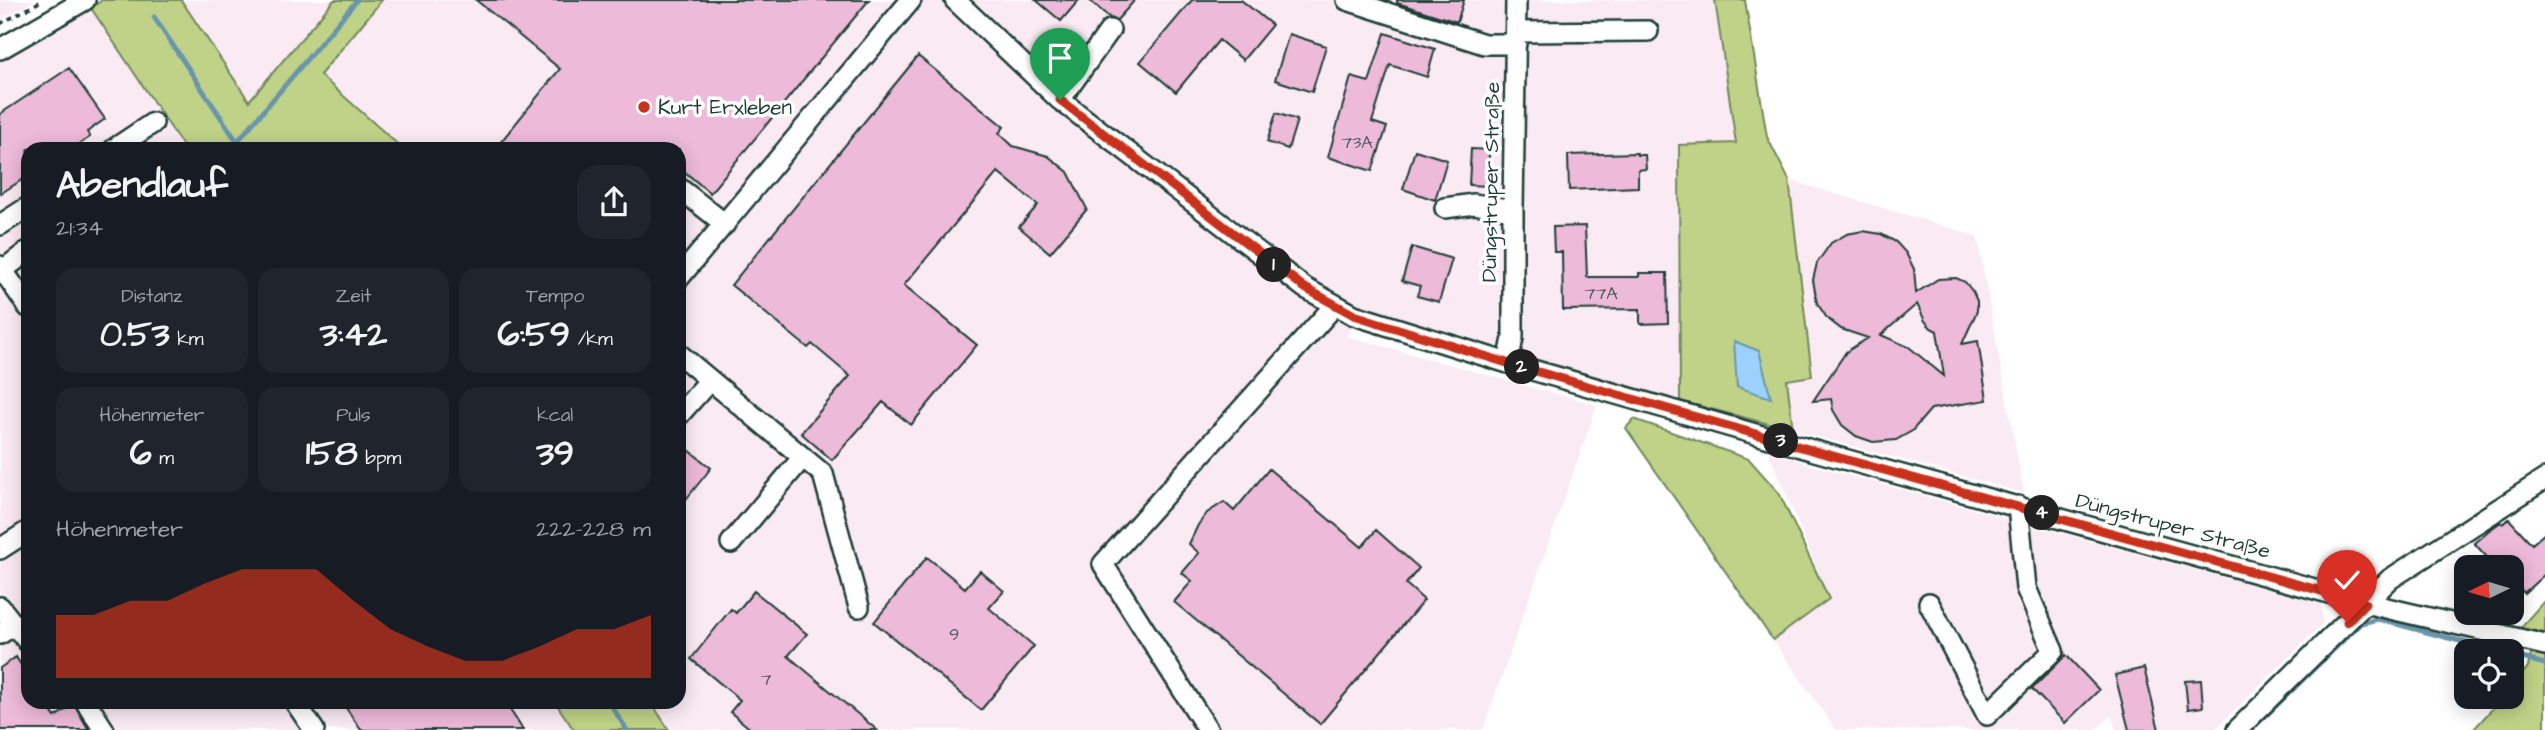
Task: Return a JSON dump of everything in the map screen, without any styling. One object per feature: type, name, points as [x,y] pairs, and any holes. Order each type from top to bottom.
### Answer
[{"type":"street","points":[[0,50],[85,0]]},
{"type":"street","points":[[686,269],[911,0]]},
{"type":"street","name":"Düngstruper Straße","points":[[955,0],[1060,100],[1305,288],[1354,315],[1507,363],[2365,603],[2545,645]]},
{"type":"street","points":[[1347,0],[1484,44],[1516,38],[1647,31]]},
{"type":"street","name":"Düngstruper Straße","points":[[1507,363],[1513,338],[1517,0]]},
{"type":"street","points":[[1060,100],[1110,30]]},
{"type":"street","points":[[124,142],[153,122]]},
{"type":"street","points":[[686,193],[724,223]]},
{"type":"street","points":[[1445,208],[1474,204],[1513,210]]},
{"type":"street","points":[[0,225],[21,211]]},
{"type":"street","points":[[21,257],[2,272],[21,298]]},
{"type":"street","points":[[1208,730],[1103,564],[1335,305]]},
{"type":"street","points":[[686,360],[823,474],[859,607]]},
{"type":"street","points":[[686,407],[710,380]]},
{"type":"street","points":[[731,543],[803,457]]},
{"type":"street","points":[[2237,730],[2390,579],[2545,479]]},
{"type":"street","points":[[1929,603],[1987,715],[2053,651],[2025,589],[2018,506]]},
{"type":"street","points":[[0,549],[21,536]]},
{"type":"street","points":[[0,607],[8,629]]},
{"type":"street","points":[[90,709],[104,730]]},
{"type":"street","points":[[300,709],[314,730]]},
{"type":"path","points":[[0,24],[43,0]]},
{"type":"shaded area","points":[[0,0],[35,0],[0,20]]},
{"type":"shaded area","points":[[181,0],[334,0],[248,101]]},
{"type":"shaded area","points":[[382,0],[1715,0],[1736,143],[1679,145],[1680,401],[1365,310],[1346,336],[1597,405],[1483,730],[669,730],[656,709],[686,709],[686,142],[395,142],[319,75]]},
{"type":"shaded area","points":[[91,8],[180,142],[21,142],[21,709],[560,709],[574,730],[0,730],[0,59]]},
{"type":"shaded area","points":[[1789,180],[1977,236],[2024,493],[1793,430],[1787,379],[1812,375]]},
{"type":"shaded area","points":[[1768,450],[1811,465],[2321,604],[2323,623],[2214,730],[2116,730],[2111,715],[2095,730],[1836,730],[1773,640],[1829,599]]},
{"type":"green space","points":[[102,0],[181,0],[249,101],[334,0],[382,0],[320,75],[395,142],[180,142],[91,8]]},
{"type":"green space","points":[[1715,0],[1745,0],[1767,137],[1789,180],[1812,376],[1787,380],[1793,430],[1680,401],[1679,145],[1736,143]]},
{"type":"green space","points":[[1634,419],[1749,459],[1779,493],[1829,599],[1773,640],[1626,428]]},
{"type":"green space","points":[[2545,600],[2545,633],[2520,628]]},
{"type":"green space","points":[[2532,649],[2545,652],[2545,730],[2473,730],[2492,709],[2524,709],[2524,672],[2528,667]]},
{"type":"green space","points":[[560,709],[656,709],[669,730],[574,730]]},
{"type":"water","points":[[1734,341],[1759,351],[1771,398],[1737,387]]},
{"type":"building","points":[[476,0],[869,0],[710,193],[686,173],[686,142],[501,142],[560,69]]},
{"type":"building","points":[[1036,0],[1079,0],[1061,21]]},
{"type":"building","points":[[1089,0],[1135,0],[1117,20],[1110,18]]},
{"type":"building","points":[[1192,0],[1241,0],[1272,25],[1243,60],[1219,40],[1176,92],[1140,62]]},
{"type":"building","points":[[1397,0],[1464,0],[1457,22],[1397,3]]},
{"type":"building","points":[[1385,33],[1435,49],[1427,77],[1390,65],[1372,122],[1387,127],[1372,171],[1328,157],[1351,77],[1369,82]]},
{"type":"building","points":[[1289,34],[1326,46],[1312,92],[1275,80]]},
{"type":"building","points":[[918,56],[1004,127],[999,133],[1013,146],[1048,156],[1068,172],[1087,209],[1050,253],[1019,227],[1038,205],[998,172],[904,285],[977,345],[911,425],[883,402],[832,460],[801,433],[850,376],[812,344],[808,348],[731,285]]},
{"type":"building","points":[[69,68],[105,119],[87,132],[90,137],[82,142],[21,142],[21,180],[0,194],[0,114]]},
{"type":"building","points":[[1276,113],[1297,120],[1288,149],[1267,142]]},
{"type":"building","points":[[1471,149],[1489,150],[1488,186],[1469,185]]},
{"type":"building","points":[[1415,150],[1447,160],[1435,200],[1403,189]]},
{"type":"building","points":[[1568,155],[1645,155],[1646,169],[1638,170],[1638,187],[1569,190]]},
{"type":"building","points":[[1585,226],[1587,277],[1639,277],[1639,273],[1667,273],[1668,323],[1640,324],[1640,309],[1563,310],[1562,252],[1554,252],[1553,227]]},
{"type":"building","points":[[1863,231],[1881,234],[1896,242],[1906,253],[1914,269],[1916,293],[1938,279],[1956,278],[1965,282],[1977,301],[1977,311],[1962,344],[1978,341],[1987,400],[1931,409],[1912,431],[1896,440],[1873,442],[1856,436],[1842,425],[1833,410],[1831,399],[1813,401],[1846,352],[1868,338],[1841,329],[1827,318],[1817,303],[1813,280],[1817,263],[1831,243],[1847,234]],"holes":[[[1917,304],[1925,321],[1937,331],[1944,376],[1909,347],[1881,335]]]},
{"type":"building","points":[[1412,247],[1452,259],[1439,302],[1417,296],[1420,286],[1402,281]]},
{"type":"building","points":[[686,448],[711,468],[686,499]]},
{"type":"building","points":[[1269,469],[1362,547],[1376,530],[1419,568],[1406,584],[1424,600],[1320,724],[1174,602],[1192,581],[1182,573],[1199,553],[1189,544],[1198,525],[1207,513],[1224,502],[1234,511]]},
{"type":"building","points":[[2509,519],[2532,544],[2545,533],[2545,574],[2524,593],[2524,555],[2485,555],[2474,543],[2501,522],[2503,524]]},
{"type":"building","points":[[927,557],[965,588],[980,571],[1004,591],[989,608],[1034,646],[981,710],[874,622]]},
{"type":"building","points":[[754,591],[807,634],[788,656],[877,730],[752,730],[730,712],[740,700],[691,659],[731,609],[736,613]]},
{"type":"building","points":[[2066,655],[2099,690],[2065,723],[2032,689]]},
{"type":"building","points":[[16,657],[21,665],[21,709],[50,709],[55,717],[67,709],[77,709],[89,730],[0,730],[0,668]]},
{"type":"building","points":[[2144,668],[2159,730],[2129,730],[2115,675]]},
{"type":"building","points":[[2201,680],[2203,707],[2188,709],[2185,681]]},
{"type":"building","points":[[347,709],[510,709],[523,730],[361,730]]},
{"type":"waterway","points":[[237,142],[357,0]]},
{"type":"waterway","points":[[154,17],[237,142]]},
{"type":"waterway","points":[[2251,730],[2361,623],[2378,619],[2454,639]]},
{"type":"waterway","points":[[2524,658],[2545,664]]},
{"type":"waterway","points":[[614,709],[627,730]]},
{"type":"place","name":"Kurt Erxleben","points":[[644,107]]},
{"type":"route","points":[[1060,100],[1305,288],[1354,315],[1507,363],[1815,451],[2365,603],[2347,622]]}]
